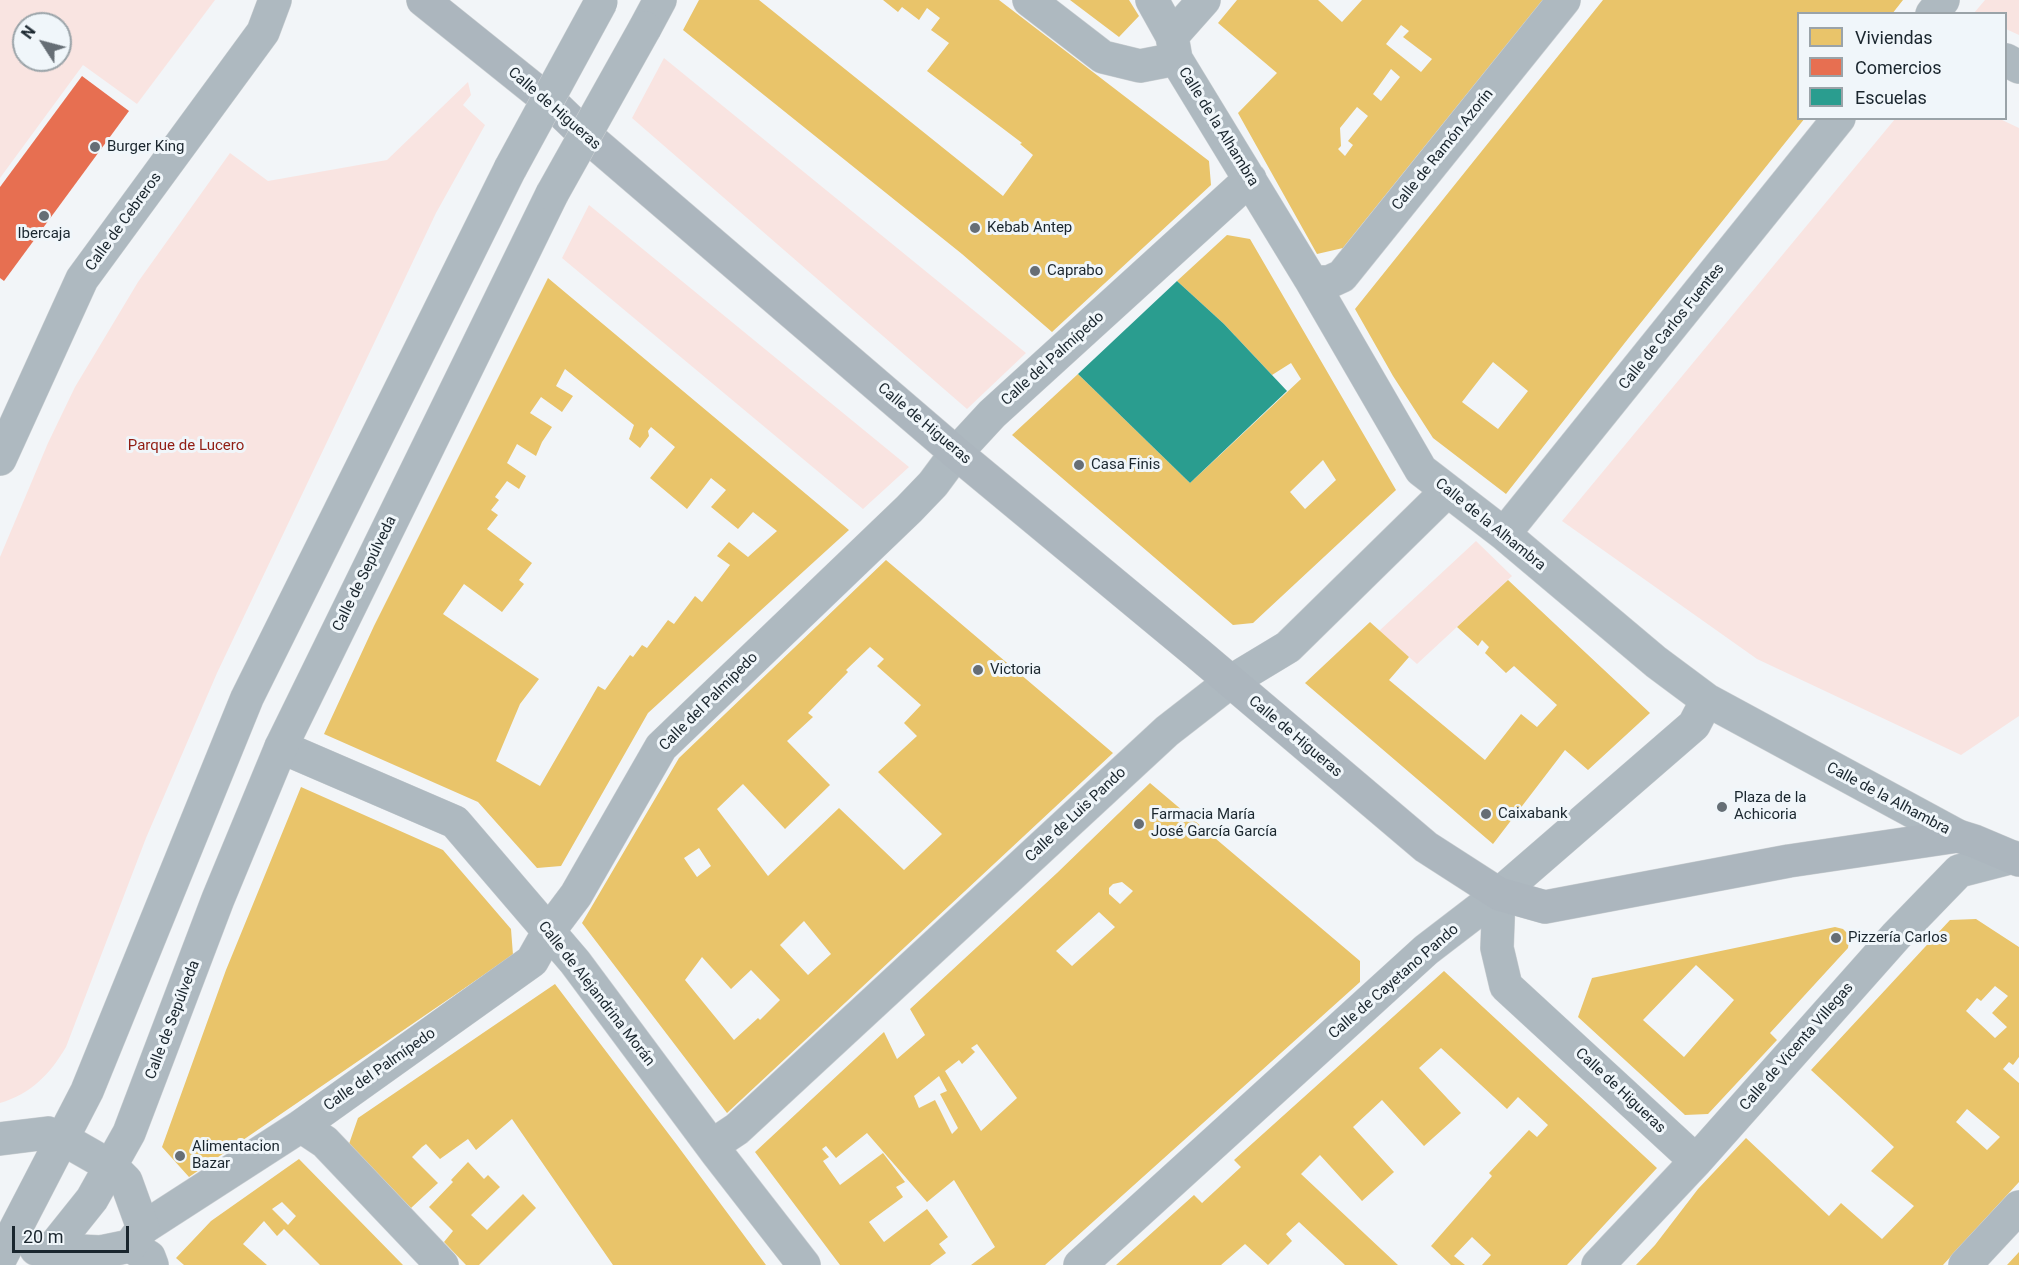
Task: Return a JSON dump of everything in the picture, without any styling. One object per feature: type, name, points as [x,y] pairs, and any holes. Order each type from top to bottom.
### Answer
[{"type":"main road","name":"Calle de Higueras","points":[[423,0],[555,106],[591,140],[956,453],[1426,848],[1499,894]]},
{"type":"main road","name":"Calle de la Alhambra","points":[[1958,836],[2016,859]]},
{"type":"main road","points":[[1499,894],[1545,907],[1789,861],[1958,836]]},
{"type":"street","name":"Calle de Cebreros","points":[[0,459],[82,279],[263,32],[275,0]]},
{"type":"street","points":[[1029,0],[1103,57],[1140,66],[1174,47],[1203,0]]},
{"type":"street","name":"Calle de la Alhambra","points":[[1152,0],[1174,47],[1421,470],[1504,534],[1656,662],[1707,700],[1958,836]]},
{"type":"street","name":"Calle de Ramón Azorín","points":[[1312,282],[1329,282],[1342,276],[1564,0]]},
{"type":"street","points":[[1934,12],[1943,0]]},
{"type":"street","points":[[0,1138],[48,1133],[63,1139],[101,1161],[126,1181],[125,1251],[48,1257],[2,1251],[63,1139],[87,1091],[247,698],[510,169],[602,1]]},
{"type":"street","name":"Calle de Sepúlveda","points":[[48,1257],[92,1199],[101,1161],[138,1112],[218,899],[281,747],[552,194],[652,14]]},
{"type":"street","name":"Calle de Carlos Fuentes","points":[[1504,534],[1837,120]]},
{"type":"street","name":"Calle del Palmípedo","points":[[125,1251],[532,962],[549,931],[576,895],[661,747],[909,509],[992,414],[1250,179]]},
{"type":"street","name":"Calle de Luis Pando","points":[[717,1153],[722,1139],[746,1120],[1167,731],[1230,682],[1287,647],[1448,491]]},
{"type":"street","name":"Calle de Cayetano Pando","points":[[1080,1265],[1426,950],[1499,894],[1694,725],[1707,700]]},
{"type":"street","name":"Calle de Alejandrina Morán","points":[[281,747],[455,822],[575,962],[717,1153],[804,1265]]},
{"type":"street","name":"Calle de Vicenta Villegas","points":[[1598,1265],[1696,1161],[1896,936],[1959,871],[2016,859]]},
{"type":"street","name":"Calle de Higueras","points":[[1499,894],[1497,948],[1506,986],[1696,1161]]},
{"type":"street","points":[[301,1126],[326,1142],[442,1265]]},
{"type":"street","points":[[1965,1265],[2019,1208]]},
{"type":"green space","points":[[0,0],[215,0],[137,104],[83,65],[0,178]]},
{"type":"green space","points":[[1985,0],[2019,0],[2019,35],[2007,29],[2007,12],[1975,12]]},
{"type":"green space","points":[[664,58],[1026,353],[967,409],[632,118]]},
{"type":"green space","name":"Parque de Lucero","points":[[468,82],[471,95],[463,105],[485,125],[436,213],[217,673],[146,838],[66,1047],[39,1082],[21,1094],[0,1103],[0,557],[48,443],[75,387],[138,282],[230,153],[268,181],[387,160]]},
{"type":"green space","points":[[1894,120],[2002,120],[2019,128],[2019,716],[1961,755],[1757,659],[1562,521]]},
{"type":"green space","points":[[589,205],[909,467],[863,509],[562,258]]},
{"type":"green space","points":[[1476,541],[1512,576],[1417,664],[1379,631]]},
{"type":"building: Viviendas","points":[[699,0],[759,0],[1003,196],[1033,155],[1020,144],[1022,143],[927,71],[949,43],[931,30],[940,18],[927,8],[919,20],[902,7],[898,12],[883,0],[999,0],[1209,161],[1211,185],[1052,332],[962,254],[683,30]]},
{"type":"building: Viviendas","points":[[1070,0],[1129,0],[1139,16],[1119,37]]},
{"type":"building: Viviendas","points":[[1237,0],[1318,0],[1342,22],[1362,0],[1543,0],[1343,248],[1317,254],[1238,113],[1277,73],[1218,23]],"holes":[[[1401,25],[1409,31],[1403,37],[1432,59],[1421,72],[1386,44]],[[1391,69],[1400,77],[1381,101],[1373,94]],[[1357,107],[1368,116],[1348,141],[1353,145],[1345,156],[1338,149],[1341,146],[1340,128]]]},
{"type":"building: Viviendas","points":[[1603,0],[1903,0],[1894,12],[1797,12],[1797,120],[1803,120],[1506,494],[1433,438],[1393,376],[1355,309]],"holes":[[[1493,362],[1528,391],[1498,429],[1462,402]]]},
{"type":"building: Viviendas","points":[[1227,235],[1250,239],[1396,490],[1253,623],[1233,625],[1012,435],[1078,374],[1190,483],[1301,379],[1291,363],[1272,375],[1224,324],[1177,281]],"holes":[[[1323,460],[1336,480],[1305,509],[1290,492]]]},
{"type":"building: Viviendas","points":[[548,278],[849,530],[648,713],[561,866],[537,868],[478,802],[324,734],[374,626]],"holes":[[[565,369],[634,425],[629,439],[640,448],[649,436],[648,431],[651,427],[675,447],[650,478],[687,509],[711,478],[726,490],[711,507],[738,529],[753,512],[777,531],[748,557],[729,542],[717,556],[730,565],[702,602],[695,596],[674,624],[668,620],[647,648],[642,645],[633,657],[630,655],[605,690],[598,686],[540,786],[496,761],[520,704],[539,679],[443,614],[464,584],[502,612],[524,584],[519,580],[532,563],[487,529],[498,515],[491,510],[499,500],[495,497],[507,481],[519,489],[526,476],[507,463],[517,444],[536,456],[552,427],[530,413],[541,397],[562,412],[573,396],[556,386]]]},
{"type":"building: Viviendas","points":[[886,560],[1113,753],[727,1113],[582,923],[679,758]],"holes":[[[870,647],[884,659],[877,666],[921,705],[904,723],[917,736],[878,772],[942,834],[904,870],[839,808],[768,876],[717,809],[743,784],[785,829],[830,785],[787,741],[813,717],[808,713],[848,672],[846,670]],[[699,848],[711,866],[697,877],[684,858]],[[804,921],[831,954],[808,975],[780,945]],[[702,957],[731,989],[751,970],[780,1000],[760,1020],[758,1018],[734,1040],[685,980]]]},
{"type":"building: Viviendas","points":[[1508,580],[1650,713],[1588,770],[1565,750],[1493,844],[1305,683],[1370,622],[1409,657],[1389,680],[1485,760],[1521,714],[1537,727],[1557,705],[1514,666],[1506,673],[1485,653],[1489,647],[1482,640],[1478,646],[1457,627]]},
{"type":"building: Viviendas","points":[[1150,783],[1360,961],[1360,982],[1045,1265],[971,1265],[995,1247],[954,1180],[927,1202],[867,1133],[836,1158],[826,1146],[822,1149],[829,1157],[823,1161],[840,1185],[883,1153],[905,1182],[896,1187],[903,1197],[869,1222],[884,1242],[927,1209],[948,1237],[939,1244],[946,1253],[930,1265],[840,1265],[755,1152],[884,1032],[897,1059],[925,1035],[910,1009]],"holes":[[[1122,882],[1133,891],[1120,904],[1109,894],[1109,888],[1113,884]],[[1099,912],[1115,927],[1072,966],[1056,951]],[[977,1044],[1017,1098],[981,1131],[945,1071],[959,1060],[962,1064],[975,1052],[971,1048]],[[939,1076],[947,1091],[940,1094],[958,1128],[952,1134],[935,1100],[919,1108],[914,1096]]]},
{"type":"building: Viviendas","points":[[301,787],[443,850],[511,929],[513,955],[189,1177],[162,1147],[226,970]]},
{"type":"building: Viviendas","points":[[1976,919],[2019,947],[2019,1057],[2013,1065],[2009,1062],[2003,1069],[2019,1083],[2019,1182],[1943,1265],[1636,1265],[1655,1245],[1698,1189],[1746,1138],[1829,1216],[1841,1203],[1882,1239],[1914,1206],[1871,1171],[1894,1147],[1811,1070],[1950,920]],"holes":[[[1995,986],[2008,996],[1992,1013],[2007,1027],[1995,1038],[1966,1011],[1977,998],[1981,1001]],[[1967,1109],[2000,1137],[1987,1150],[1956,1122]]]},
{"type":"building: Viviendas","points":[[1835,927],[1843,929],[1849,940],[1848,948],[1770,1033],[1777,1040],[1708,1114],[1685,1115],[1578,1017],[1592,978]],"holes":[[[1696,965],[1734,1000],[1684,1057],[1643,1020]]]},
{"type":"building: Viviendas","points":[[1444,971],[1657,1168],[1567,1265],[1482,1265],[1491,1255],[1472,1237],[1454,1256],[1465,1265],[1451,1265],[1431,1246],[1492,1176],[1489,1173],[1529,1130],[1537,1137],[1548,1125],[1518,1097],[1507,1109],[1441,1048],[1419,1068],[1461,1113],[1424,1146],[1382,1100],[1353,1127],[1394,1172],[1362,1201],[1320,1155],[1301,1174],[1398,1265],[1345,1265],[1299,1222],[1286,1234],[1292,1241],[1268,1265],[1245,1244],[1221,1265],[1116,1265],[1194,1195],[1202,1203],[1241,1167],[1234,1160]]},
{"type":"building: Viviendas","points":[[555,984],[766,1265],[613,1265],[512,1119],[476,1150],[468,1139],[440,1159],[426,1144],[422,1147],[412,1157],[438,1183],[411,1208],[349,1144],[358,1118]]},
{"type":"building: Viviendas","points":[[299,1159],[403,1265],[320,1265],[284,1229],[277,1236],[264,1221],[243,1244],[267,1265],[184,1265],[176,1258],[211,1221]],"holes":[[[282,1202],[296,1216],[288,1225],[272,1209]]]},
{"type":"building: Viviendas","points":[[468,1162],[484,1179],[488,1175],[500,1187],[471,1215],[487,1230],[523,1194],[536,1208],[479,1265],[466,1265],[444,1242],[453,1231],[429,1207]]},
{"type":"building: Viviendas","points":[[2019,1252],[2019,1265],[2007,1265]]},
{"type":"building: Comercios","points":[[82,76],[129,111],[4,281],[0,278],[0,187]]},
{"type":"building: Escuelas","points":[[1177,281],[1224,324],[1287,391],[1190,483],[1078,374]]},
{"type":"place","name":"Burger King","points":[[95,147]]},
{"type":"place","name":"Ibercaja","points":[[44,216]]},
{"type":"place","name":"Kebab Antep","points":[[975,228]]},
{"type":"place","name":"Caprabo","points":[[1035,271]]},
{"type":"place","name":"Casa Finis","points":[[1079,465]]},
{"type":"place","name":"Victoria","points":[[978,670]]},
{"type":"place","name":"Plaza de la Achicoria","points":[[1722,807]]},
{"type":"place","name":"Caixabank","points":[[1486,814]]},
{"type":"place","name":"Farmacia María José García García","points":[[1139,824]]},
{"type":"place","name":"Pizzería Carlos","points":[[1836,938]]},
{"type":"place","name":"Alimentacion Bazar","points":[[180,1156]]}]
